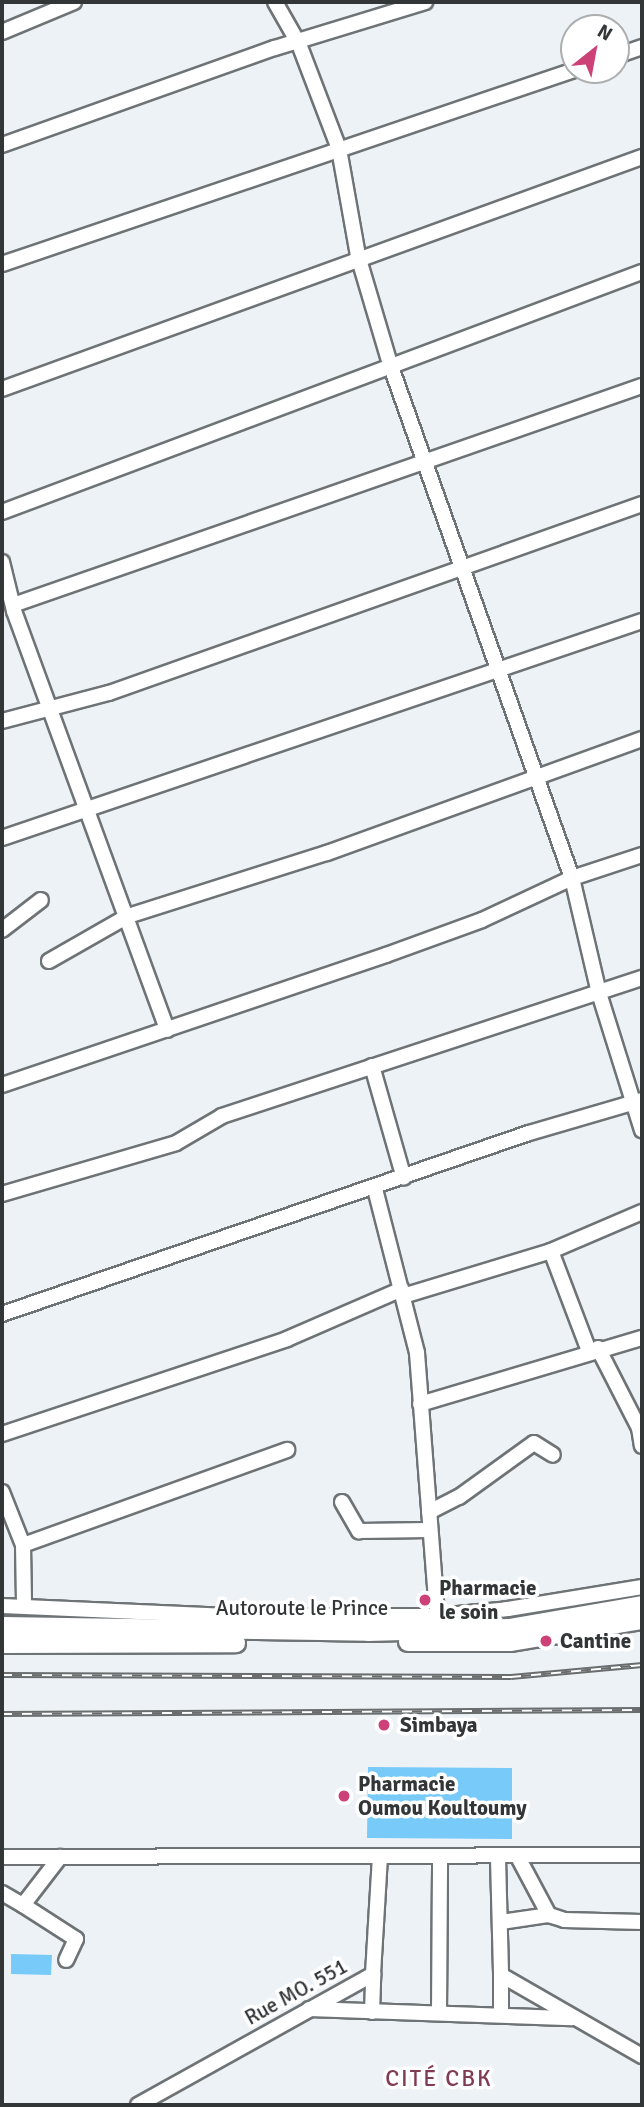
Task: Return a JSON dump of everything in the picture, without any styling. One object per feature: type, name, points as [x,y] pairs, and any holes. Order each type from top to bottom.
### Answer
[{"type":"main road","name":"Autoroute le Prince","points":[[2,1626],[438,1623],[509,1628],[642,1605]]},
{"type":"main road","name":"Autoroute le Prince","points":[[2,1644],[510,1642],[642,1619]]},
{"type":"street","points":[[2,32],[74,2]]},
{"type":"street","points":[[275,2],[299,44],[339,149],[358,256],[390,364],[496,670],[572,878],[599,993],[637,1102],[642,1130]]},
{"type":"street","points":[[2,145],[275,48],[299,44],[425,2]]},
{"type":"street","points":[[2,264],[560,75]]},
{"type":"street","points":[[2,389],[358,256],[642,158]]},
{"type":"street","points":[[2,512],[390,364],[642,272]]},
{"type":"street","points":[[10,610],[642,386]]},
{"type":"street","points":[[2,722],[50,706],[109,693],[642,504]]},
{"type":"street","points":[[2,562],[10,610],[89,810],[167,1030]]},
{"type":"street","points":[[2,838],[642,621]]},
{"type":"street","points":[[49,961],[128,916],[327,853],[642,739]]},
{"type":"street","points":[[2,1085],[482,920],[572,878],[642,855]]},
{"type":"street","points":[[2,930],[41,900]]},
{"type":"street","points":[[2,1194],[176,1143],[222,1116],[642,978]]},
{"type":"street","points":[[372,1066],[404,1178]]},
{"type":"street","points":[[2,1314],[637,1102]]},
{"type":"street","points":[[374,1189],[417,1353],[438,1623],[642,1587]]},
{"type":"street","points":[[2,1434],[287,1339],[402,1292],[551,1251],[642,1212]]},
{"type":"street","points":[[551,1251],[593,1349],[639,1427],[642,1446]]},
{"type":"street","points":[[420,1404],[593,1349],[642,1338]]},
{"type":"street","points":[[429,1512],[459,1497],[534,1443],[553,1455]]},
{"type":"street","points":[[23,1545],[287,1450]]},
{"type":"street","points":[[2,1493],[23,1545],[24,1605]]},
{"type":"street","points":[[342,1502],[359,1531],[430,1530]]},
{"type":"street","points":[[2,1606],[24,1605],[229,1623]]},
{"type":"street","points":[[2,1857],[498,1858],[642,1855]]},
{"type":"street","points":[[23,1905],[60,1857]]},
{"type":"street","name":"Rue MO. 551","points":[[138,2105],[307,2008],[373,1974],[380,1857]]},
{"type":"street","points":[[518,1857],[550,1915]]},
{"type":"street","points":[[439,2012],[440,1858]]},
{"type":"street","points":[[498,1858],[501,2013]]},
{"type":"street","points":[[2,1892],[76,1939],[66,1960]]},
{"type":"street","points":[[501,1922],[550,1915],[565,1920],[642,1922]]},
{"type":"street","points":[[372,2012],[373,1974]]},
{"type":"street","points":[[501,1975],[642,2056]]},
{"type":"street","points":[[307,2008],[372,2012],[501,2013],[579,2019]]},
{"type":"shaded area","points":[[368,1767],[512,1768],[512,1839],[367,1838]]},
{"type":"shaded area","points":[[11,1954],[52,1955],[51,1975],[11,1974]]},
{"type":"railway","points":[[2,1675],[511,1677],[642,1665]]},
{"type":"railway","points":[[2,1714],[642,1710]]},
{"type":"place","name":"Pharmacie le soin","points":[[425,1600]]},
{"type":"place","name":"Cantine","points":[[546,1641]]},
{"type":"place","name":"Simbaya","points":[[384,1725]]},
{"type":"place","name":"Pharmacie Oumou Koultoumy","points":[[344,1796]]},
{"type":"district","name":"CITÉ CBK","points":[[439,2079]]}]
